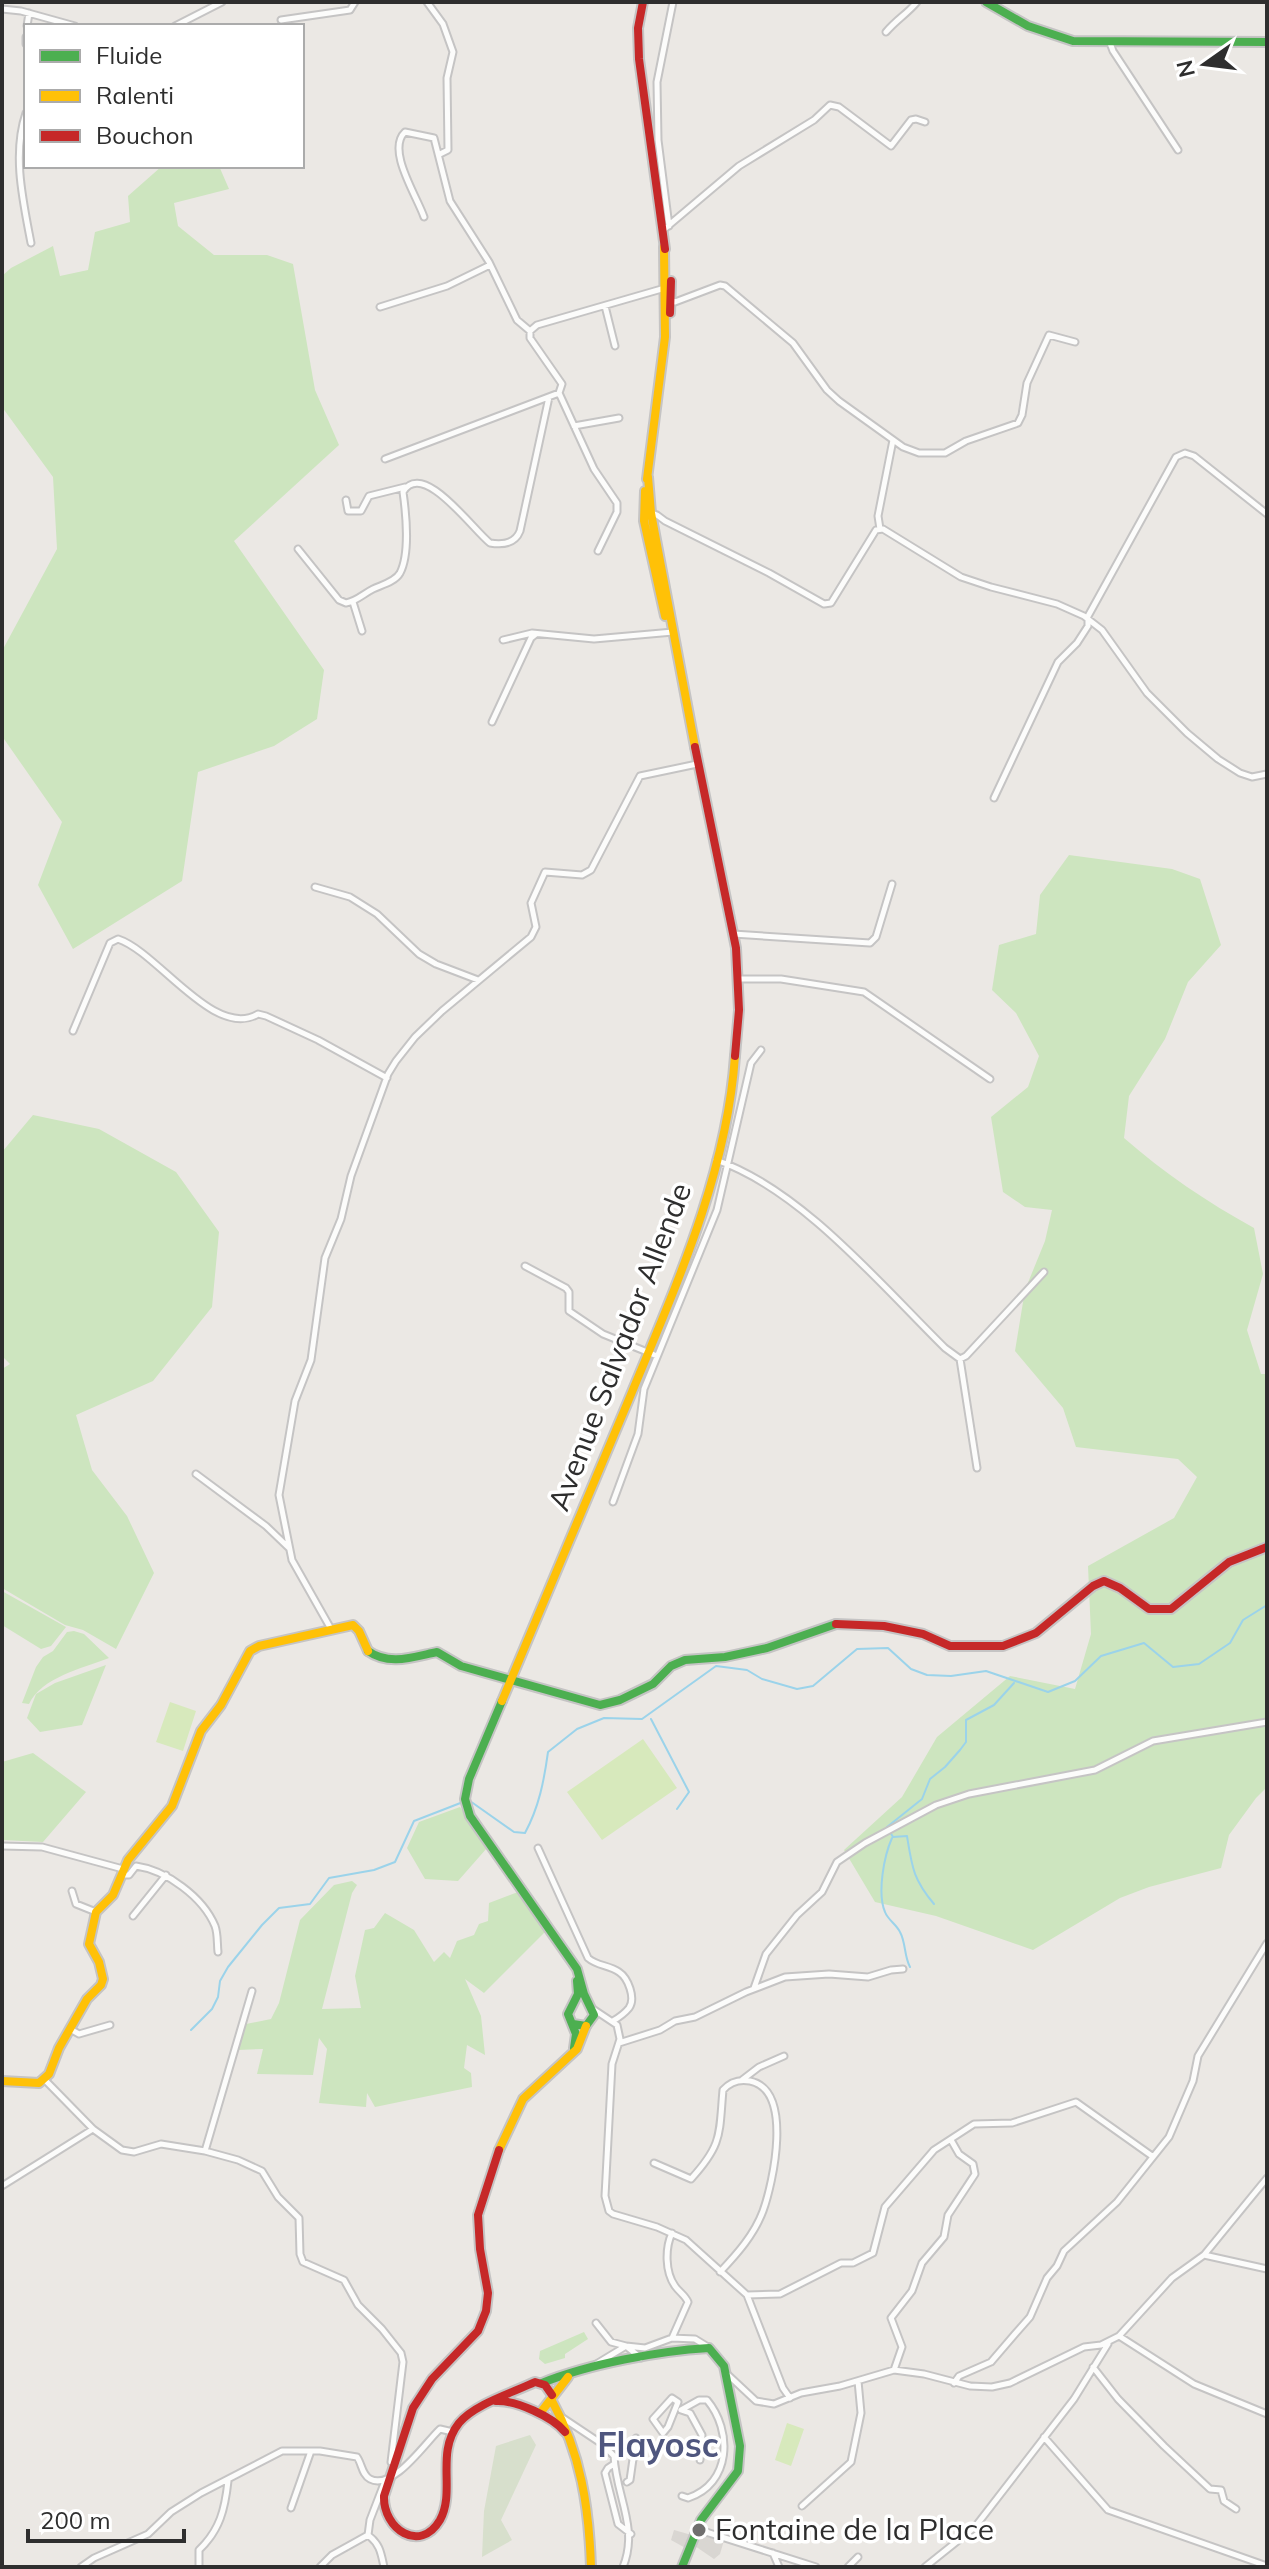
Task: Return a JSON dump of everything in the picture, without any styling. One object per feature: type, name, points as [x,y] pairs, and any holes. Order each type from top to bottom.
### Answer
[{"type":"main road","name":"Avenue Salvador Allende","points":[[505,1680],[518,1662],[653,1354],[692,1242],[730,1112],[736,1074],[738,979],[733,934],[671,632],[644,521],[669,296],[665,229],[642,87],[638,41],[643,2]]},
{"type":"main road","points":[[986,2],[1047,34],[1073,41],[1267,42]]},
{"type":"main road","name":"Avenue Salvador Allende","points":[[665,337],[669,296]]},
{"type":"main road","name":"Avenue Salvador Allende","points":[[648,477],[671,632]]},
{"type":"main road","points":[[2,2081],[31,2083],[45,2080],[87,1999],[103,1979],[103,1972],[89,1944],[89,1929],[96,1912],[113,1895],[134,1852],[172,1806],[182,1786],[196,1741],[221,1705],[250,1651],[267,1643],[349,1625],[356,1627],[366,1650],[379,1659],[396,1660],[437,1652],[461,1666],[505,1680],[594,1705],[608,1704],[653,1684],[671,1666],[685,1660],[725,1657],[767,1648],[819,1628],[842,1623],[884,1626],[923,1634],[950,1646],[1003,1646],[1036,1633],[1098,1583],[1110,1581],[1149,1609],[1165,1611],[1229,1562],[1267,1547]]},
{"type":"main road","points":[[505,1680],[469,1779],[465,1802],[470,1816],[577,1969],[590,2006],[589,2024],[577,2049],[523,2099],[503,2137],[478,2215],[488,2293],[486,2311],[478,2331],[422,2391],[401,2438],[382,2505],[391,2525],[410,2535],[426,2533],[434,2528],[444,2509],[445,2455],[453,2432],[464,2417],[482,2404],[535,2382],[541,2383],[548,2387],[572,2442],[582,2481],[591,2567]]},
{"type":"main road","points":[[566,1953],[577,1986],[568,2014],[576,2041],[568,2058]]},
{"type":"main road","points":[[574,2003],[590,2006]]},
{"type":"main road","points":[[573,2024],[589,2024]]},
{"type":"main road","points":[[541,2383],[668,2353],[709,2348],[722,2361],[739,2442],[738,2471],[698,2527],[682,2567]]},
{"type":"main road","points":[[482,2404],[502,2400],[524,2406],[532,2412],[540,2412],[548,2408],[561,2381],[582,2371]]},
{"type":"main road","points":[[524,2406],[522,2396],[526,2387]]},
{"type":"main road","points":[[540,2412],[558,2423],[572,2442]]},
{"type":"street","points":[[179,24],[222,2]]},
{"type":"street","points":[[281,20],[350,10],[355,2]]},
{"type":"street","points":[[427,2],[443,24],[453,52],[447,78],[448,150],[440,154]]},
{"type":"street","points":[[665,229],[657,88],[673,2]]},
{"type":"street","points":[[886,32],[899,16],[909,12],[917,2]]},
{"type":"street","points":[[2,9],[68,24]]},
{"type":"street","points":[[27,24],[29,13]]},
{"type":"street","points":[[1110,43],[1178,150]]},
{"type":"street","points":[[642,87],[657,88]]},
{"type":"street","points":[[665,229],[739,166],[814,120],[830,105],[839,107],[891,146],[911,120],[925,122]]},
{"type":"street","points":[[24,119],[19,135],[24,207],[31,243]]},
{"type":"street","points":[[424,217],[399,157],[402,133],[425,134],[434,138],[450,201],[490,265],[517,320],[530,331]]},
{"type":"street","points":[[380,307],[447,286],[490,265]]},
{"type":"street","points":[[598,551],[617,512],[617,503],[594,469],[574,426],[559,393],[562,384],[530,338],[530,331],[537,325],[653,293],[669,296],[725,286],[793,343],[827,390],[839,401],[893,440],[919,453],[945,453],[992,430],[1014,425],[1022,415],[1027,383],[1049,335],[1075,342]]},
{"type":"street","points":[[605,306],[615,346]]},
{"type":"street","points":[[385,459],[559,393]]},
{"type":"street","points":[[346,500],[348,511],[356,513],[361,511],[369,496],[417,483],[437,490],[490,543],[499,545],[513,540],[520,531],[549,397]]},
{"type":"street","points":[[574,426],[619,418]]},
{"type":"street","points":[[880,529],[878,516],[893,440]]},
{"type":"street","points":[[994,798],[1058,662],[1077,643],[1088,626],[1088,619],[1176,457],[1185,453],[1194,456],[1267,514]]},
{"type":"street","points":[[298,549],[339,600],[346,603],[392,580],[401,571],[407,525],[403,492],[406,488]]},
{"type":"street","points":[[645,495],[647,510],[651,513],[824,604],[831,603],[876,530],[880,529]]},
{"type":"street","points":[[880,529],[929,555],[961,577],[1057,604],[1088,619],[1102,630],[1147,693],[1218,759],[1252,777],[1267,774]]},
{"type":"street","points":[[353,602],[362,631]]},
{"type":"street","points":[[503,640],[537,633],[594,639],[671,632]]},
{"type":"street","points":[[492,722],[531,638],[537,633]]},
{"type":"street","points":[[331,1629],[292,1560],[279,1495],[295,1401],[311,1360],[325,1258],[341,1219],[351,1176],[387,1078],[415,1037],[535,932],[531,903],[545,872],[582,875],[591,870],[640,776],[697,764]]},
{"type":"street","points":[[733,934],[870,943],[876,937],[892,884]]},
{"type":"street","points":[[315,887],[350,897],[377,914],[419,954],[478,980]]},
{"type":"street","points":[[73,1031],[110,943],[118,939],[151,959],[208,1008],[238,1020],[258,1014],[266,1016],[387,1078]]},
{"type":"street","points":[[738,979],[781,979],[864,992],[990,1079]]},
{"type":"street","points":[[613,1502],[638,1434],[653,1354],[717,1210],[751,1063],[761,1050]]},
{"type":"street","points":[[716,1160],[728,1164],[801,1208],[960,1359],[977,1468]]},
{"type":"street","points":[[525,1266],[566,1288],[569,1292],[569,1311],[603,1334],[653,1354]]},
{"type":"street","points":[[960,1359],[1044,1272]]},
{"type":"street","points":[[196,1474],[266,1526],[290,1549]]},
{"type":"street","points":[[754,1988],[766,1954],[797,1915],[822,1892],[837,1862],[865,1843],[936,1805],[969,1794],[1095,1770],[1153,1741],[1267,1722]]},
{"type":"street","points":[[2,1846],[42,1847],[129,1875],[136,1866],[166,1875],[181,1884],[207,1914],[215,1928],[218,1952]]},
{"type":"street","points":[[538,1848],[588,1958],[598,1965],[618,1971],[630,1987],[629,2008],[610,2020],[589,2024]]},
{"type":"street","points":[[133,1916],[166,1875]]},
{"type":"street","points":[[72,1891],[76,1904],[96,1912]]},
{"type":"street","points":[[954,2383],[959,2376],[991,2362],[1030,2317],[1047,2278],[1064,2251],[1117,2202],[1169,2137],[1193,2081],[1198,2056],[1267,1943]]},
{"type":"street","points":[[618,2044],[709,2011],[754,1988],[785,1977],[829,1974],[868,1977],[903,1969]]},
{"type":"street","points":[[205,2151],[252,1991]]},
{"type":"street","points":[[590,2006],[619,2030],[612,2064],[606,2204],[613,2214],[686,2240],[747,2295],[783,2388],[790,2398]]},
{"type":"street","points":[[70,2029],[79,2034],[110,2025]]},
{"type":"street","points":[[741,2080],[759,2067],[784,2056]]},
{"type":"street","points":[[45,2080],[93,2129],[128,2152],[161,2144],[205,2151],[238,2160],[262,2171],[278,2197],[299,2218],[303,2262],[344,2280],[358,2305],[401,2353],[403,2362],[391,2462],[394,2463]]},
{"type":"street","points":[[654,2163],[691,2179],[706,2163],[717,2142],[722,2126],[723,2090],[729,2083],[741,2080],[754,2081],[765,2089],[778,2129],[777,2150],[763,2211],[737,2254],[720,2272]]},
{"type":"street","points":[[747,2295],[780,2294],[841,2263],[853,2263],[873,2253],[885,2207],[934,2150],[974,2124],[1012,2123],[1076,2102],[1152,2156]]},
{"type":"street","points":[[2,2186],[93,2129]]},
{"type":"street","points":[[894,2370],[902,2347],[891,2318],[912,2291],[922,2263],[944,2237],[948,2215],[975,2174],[973,2164],[959,2154],[951,2140]]},
{"type":"street","points":[[725,2374],[728,2373],[756,2401],[774,2404],[894,2370],[924,2374],[954,2383],[992,2387],[1010,2383],[1084,2347],[1101,2345],[1119,2336],[1172,2278],[1204,2255],[1267,2178]]},
{"type":"street","points":[[672,2233],[666,2245],[671,2276],[674,2285],[688,2302],[672,2338]]},
{"type":"street","points":[[1204,2255],[1267,2269]]},
{"type":"street","points":[[596,2323],[611,2342],[626,2346],[645,2348],[672,2338],[695,2339],[709,2348]]},
{"type":"street","points":[[1119,2336],[1194,2384],[1267,2414]]},
{"type":"street","points":[[925,2567],[975,2527],[1033,2455],[1112,2340]]},
{"type":"street","points":[[626,2346],[641,2359]]},
{"type":"street","points":[[582,2371],[626,2346]]},
{"type":"street","points":[[1093,2367],[1118,2399],[1164,2446],[1210,2489],[1221,2490],[1224,2501],[1236,2509]]},
{"type":"street","points":[[802,2506],[851,2462],[861,2413],[858,2381]]},
{"type":"street","points":[[672,2398],[678,2402],[674,2416],[663,2433],[661,2429],[653,2419],[672,2398]]},
{"type":"street","points":[[682,2496],[688,2498],[702,2492],[718,2475],[723,2461],[725,2444],[714,2408],[707,2400],[699,2400],[681,2410],[690,2413],[702,2435],[700,2460]]},
{"type":"street","points":[[560,2416],[602,2444],[614,2456],[616,2483],[631,2534],[624,2565]]},
{"type":"street","points":[[81,2567],[148,2534],[171,2512],[282,2451],[357,2457],[369,2479],[388,2479],[402,2470],[440,2429],[453,2432]]},
{"type":"street","points":[[1044,2437],[1108,2510],[1267,2566]]},
{"type":"street","points":[[630,2481],[636,2438]]},
{"type":"street","points":[[725,2444],[739,2442]]},
{"type":"street","points":[[291,2508],[311,2451]]},
{"type":"street","points":[[614,2464],[605,2473],[618,2524],[631,2534]]},
{"type":"street","points":[[368,2535],[370,2520],[388,2479]]},
{"type":"street","points":[[199,2567],[199,2550],[221,2522],[228,2481]]},
{"type":"street","points":[[698,2527],[816,2567]]},
{"type":"street","points":[[320,2567],[332,2555],[368,2535]]},
{"type":"street","points":[[368,2535],[381,2549],[384,2567]]},
{"type":"street","points":[[773,2553],[779,2567]]},
{"type":"street","points":[[848,2567],[858,2557]]},
{"type":"green space","points":[[160,168],[220,168],[229,189],[174,203],[178,226],[214,255],[267,255],[293,264],[315,390],[339,445],[234,541],[324,670],[317,719],[274,746],[198,772],[182,881],[73,949],[38,885],[62,822],[2,732],[2,651],[57,549],[53,477],[2,407],[2,276],[53,246],[60,276],[88,270],[95,232],[130,222],[128,196]]},
{"type":"green space","points":[[1069,855],[1172,869],[1200,879],[1221,945],[1188,982],[1165,1039],[1129,1096],[1124,1138],[1186,1186],[1254,1228],[1263,1274],[1247,1330],[1261,1374],[1267,1374],[1267,1787],[1229,1835],[1221,1868],[1120,1898],[1033,1950],[936,1916],[875,1902],[844,1850],[902,1797],[937,1737],[1010,1676],[1075,1689],[1091,1634],[1088,1566],[1174,1518],[1197,1477],[1178,1459],[1076,1447],[1063,1408],[1015,1351],[1025,1290],[1045,1241],[1052,1210],[1025,1207],[1003,1192],[991,1117],[1028,1087],[1039,1056],[1016,1013],[992,990],[999,945],[1036,934],[1040,895]]},
{"type":"green space","points":[[33,1115],[99,1129],[176,1172],[219,1232],[212,1307],[153,1381],[76,1415],[92,1470],[127,1516],[154,1573],[116,1649],[83,1630],[65,1625],[2,1588],[2,1369],[10,1364],[2,1356],[2,1152]]},
{"type":"green space","points":[[2,1591],[66,1627],[51,1646],[41,1649],[2,1625]]},
{"type":"green space","points":[[67,1632],[84,1634],[109,1658],[53,1680],[29,1704],[22,1703],[43,1657],[53,1651]]},
{"type":"green space","points":[[106,1665],[82,1725],[40,1732],[27,1718],[36,1694],[55,1683]]},
{"type":"green space","points":[[170,1702],[196,1711],[183,1751],[156,1742]]},
{"type":"green space","points":[[643,1739],[677,1788],[602,1840],[567,1792]]},
{"type":"green space","points":[[33,1753],[86,1792],[43,1842],[2,1840],[2,1762]]},
{"type":"green space","points":[[460,1807],[487,1848],[458,1881],[425,1879],[407,1848],[419,1822]]},
{"type":"green space","points":[[352,1881],[357,1885],[352,1893],[322,2009],[361,2008],[355,1976],[365,1930],[374,1928],[385,1913],[414,1930],[434,1962],[444,1952],[450,1958],[457,1941],[474,1935],[479,1924],[488,1921],[489,1903],[518,1892],[545,1932],[484,1993],[465,1979],[481,2016],[485,2055],[467,2045],[464,2068],[471,2073],[472,2087],[375,2107],[367,2093],[366,2107],[319,2103],[327,2049],[319,2038],[313,2075],[257,2074],[263,2049],[237,2050],[246,2024],[271,2019],[279,2003],[300,1920],[334,1885]]},
{"type":"green space","points":[[584,2332],[588,2339],[565,2354],[565,2358],[545,2364],[539,2359],[540,2351]]},
{"type":"green space","points":[[787,2423],[804,2429],[791,2466],[775,2460]]},
{"type":"green space","points":[[530,2435],[536,2445],[501,2520],[512,2540],[482,2557],[484,2511],[496,2446]]},
{"type":"shaded area","points":[[698,2527],[725,2537],[720,2554],[714,2559],[692,2544],[689,2550],[671,2540],[674,2530],[695,2536]]},
{"type":"waterway","points":[[470,1801],[514,1832],[525,1833],[540,1794],[548,1752],[577,1729],[604,1718],[642,1719],[716,1666],[747,1670],[762,1679],[797,1689],[813,1686],[857,1649],[888,1648],[911,1669],[927,1675],[951,1676],[986,1671],[1048,1692],[1075,1681],[1101,1656],[1144,1643],[1173,1667],[1199,1664],[1230,1643],[1243,1620],[1267,1605]]},
{"type":"waterway","points":[[934,1904],[914,1872],[907,1836],[893,1837],[887,1827],[922,1799],[930,1779],[966,1742],[966,1720],[994,1705],[1014,1683]]},
{"type":"waterway","points":[[651,1719],[689,1792],[677,1809]]},
{"type":"waterway","points":[[191,2030],[212,2009],[218,1997],[220,1981],[228,1967],[279,1908],[310,1904],[329,1878],[374,1870],[395,1862],[414,1821],[463,1802]]},
{"type":"waterway","points":[[892,1838],[882,1875],[883,1904],[886,1915],[902,1936],[910,1967]]},
{"type":"traffic: fast","points":[[986,2],[1028,26],[1073,41],[1267,42]]},
{"type":"traffic: fast","points":[[368,1651],[393,1659],[437,1652],[461,1666],[600,1705],[620,1700],[653,1684],[671,1666],[685,1660],[725,1657],[767,1648],[836,1624]]},
{"type":"traffic: fast","points":[[502,1701],[469,1779],[465,1799],[470,1816],[577,1969],[594,2015],[586,2026],[573,2024]]},
{"type":"traffic: fast","points":[[574,2048],[576,2034],[568,2014],[578,1994],[577,1981]]},
{"type":"traffic: fast","points":[[542,2383],[602,2364],[709,2348],[724,2366],[740,2446],[738,2471],[701,2520],[682,2567]]},
{"type":"traffic: slow","points":[[647,479],[665,337],[664,247]]},
{"type":"traffic: slow","points":[[648,477],[651,513],[695,747]]},
{"type":"traffic: slow","points":[[645,491],[644,521],[665,616]]},
{"type":"traffic: slow","points":[[502,1701],[682,1270],[722,1143],[735,1056]]},
{"type":"traffic: slow","points":[[2,2081],[39,2083],[49,2074],[59,2048],[87,1999],[101,1985],[103,1979],[99,1962],[89,1944],[96,1912],[113,1895],[128,1860],[172,1806],[201,1731],[221,1705],[250,1651],[259,1646],[353,1625],[368,1651]]},
{"type":"traffic: slow","points":[[499,2150],[523,2099],[577,2049],[586,2026]]},
{"type":"traffic: slow","points":[[541,2412],[568,2377]]},
{"type":"traffic: slow","points":[[552,2401],[570,2441],[582,2481],[591,2567]]},
{"type":"traffic: jam","points":[[643,2],[638,28],[639,59],[665,249]]},
{"type":"traffic: jam","points":[[670,313],[671,281]]},
{"type":"traffic: jam","points":[[695,747],[736,948],[739,1010],[735,1056]]},
{"type":"traffic: jam","points":[[836,1624],[884,1626],[923,1634],[950,1646],[1003,1646],[1036,1633],[1093,1586],[1104,1581],[1120,1588],[1149,1609],[1171,1609],[1229,1562],[1267,1547]]},
{"type":"traffic: jam","points":[[499,2150],[478,2215],[488,2293],[486,2311],[478,2331],[432,2379],[413,2408],[384,2496],[385,2508],[396,2527],[413,2536],[423,2535],[440,2520],[446,2497],[448,2447],[452,2435],[466,2416],[535,2382],[545,2385],[552,2395]]},
{"type":"traffic: jam","points":[[496,2401],[534,2410],[565,2432]]},
{"type":"place","name":"Fontaine de la Place","points":[[699,2530]]},
{"type":"district","name":"Flayosc","points":[[658,2445]]}]
